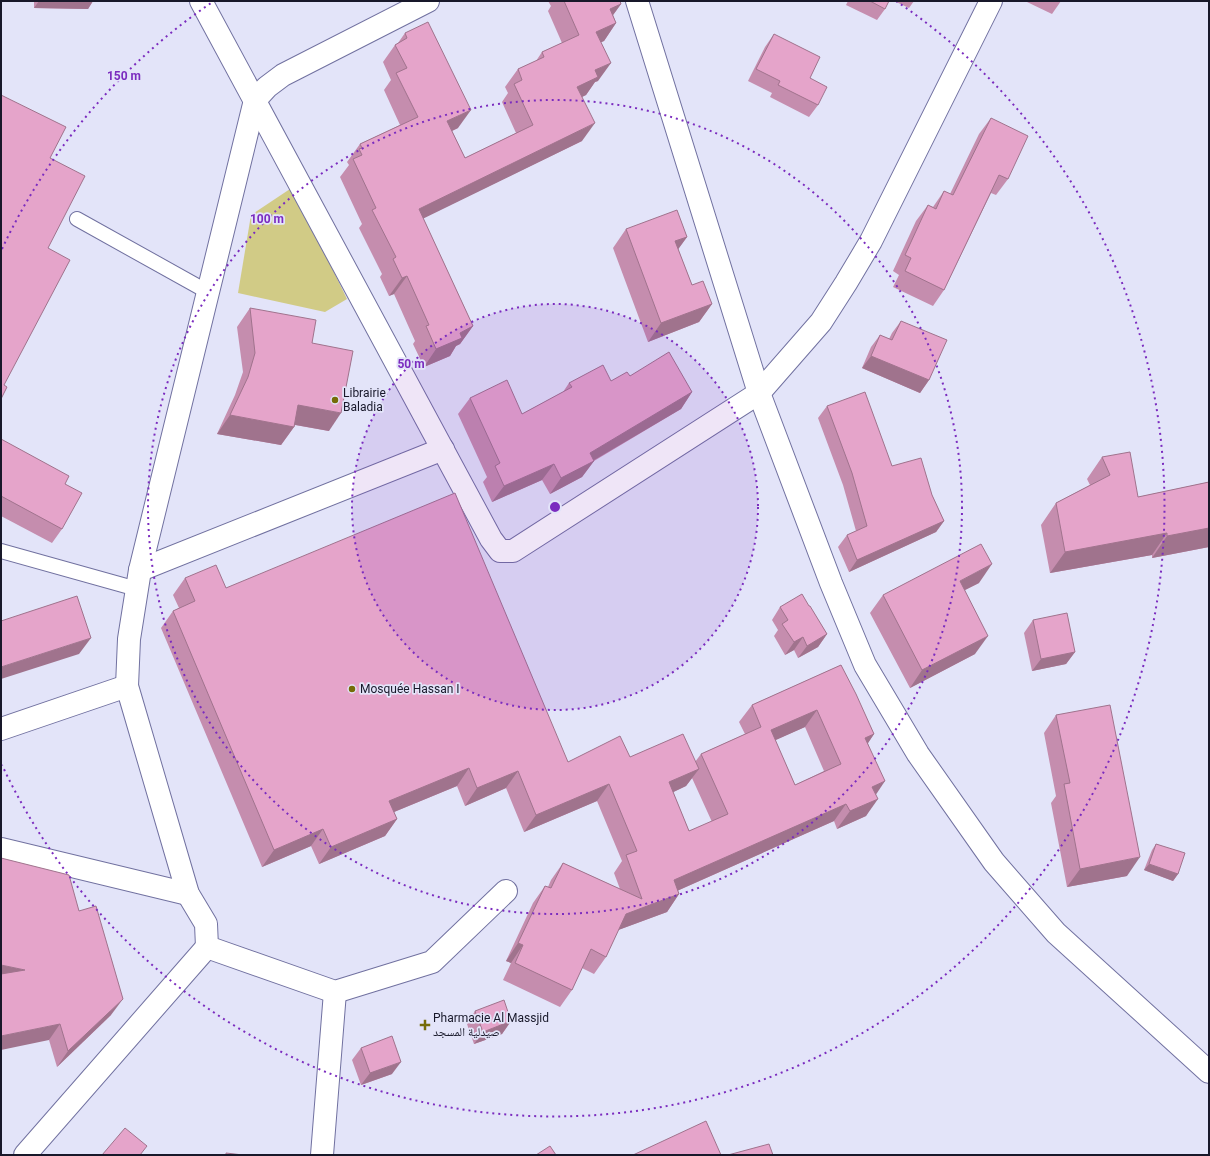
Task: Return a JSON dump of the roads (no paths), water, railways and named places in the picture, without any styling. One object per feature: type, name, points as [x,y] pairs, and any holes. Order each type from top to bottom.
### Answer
[{"type":"street","points":[[201,1],[444,449],[491,539],[500,551],[514,551],[759,393],[821,322],[846,283],[870,241],[991,1]]},
{"type":"street","points":[[25,1155],[207,947],[206,924],[188,894],[127,686],[129,639],[139,580],[255,100],[267,87],[283,75],[428,1]]},
{"type":"street","points":[[637,1],[759,393],[831,582],[865,665],[918,754],[994,862],[1056,933],[1209,1072]]},
{"type":"street","points":[[139,580],[444,449]]},
{"type":"street","points":[[1,729],[127,686]]},
{"type":"street","points":[[1,849],[188,894]]},
{"type":"street","points":[[207,947],[335,992],[432,962],[506,891]]},
{"type":"street","points":[[322,1155],[335,992]]},
{"type":"lane","points":[[77,219],[208,292]]},
{"type":"lane","points":[[1,551],[139,580]]},
{"type":"place","name":"Librairie Baladia","points":[[335,400]]},
{"type":"place","name":"Mosquée Hassan I","points":[[352,689]]},
{"type":"place","name":"Pharmacie Al Massjid صيدلية المسجد","points":[[425,1025]]}]
